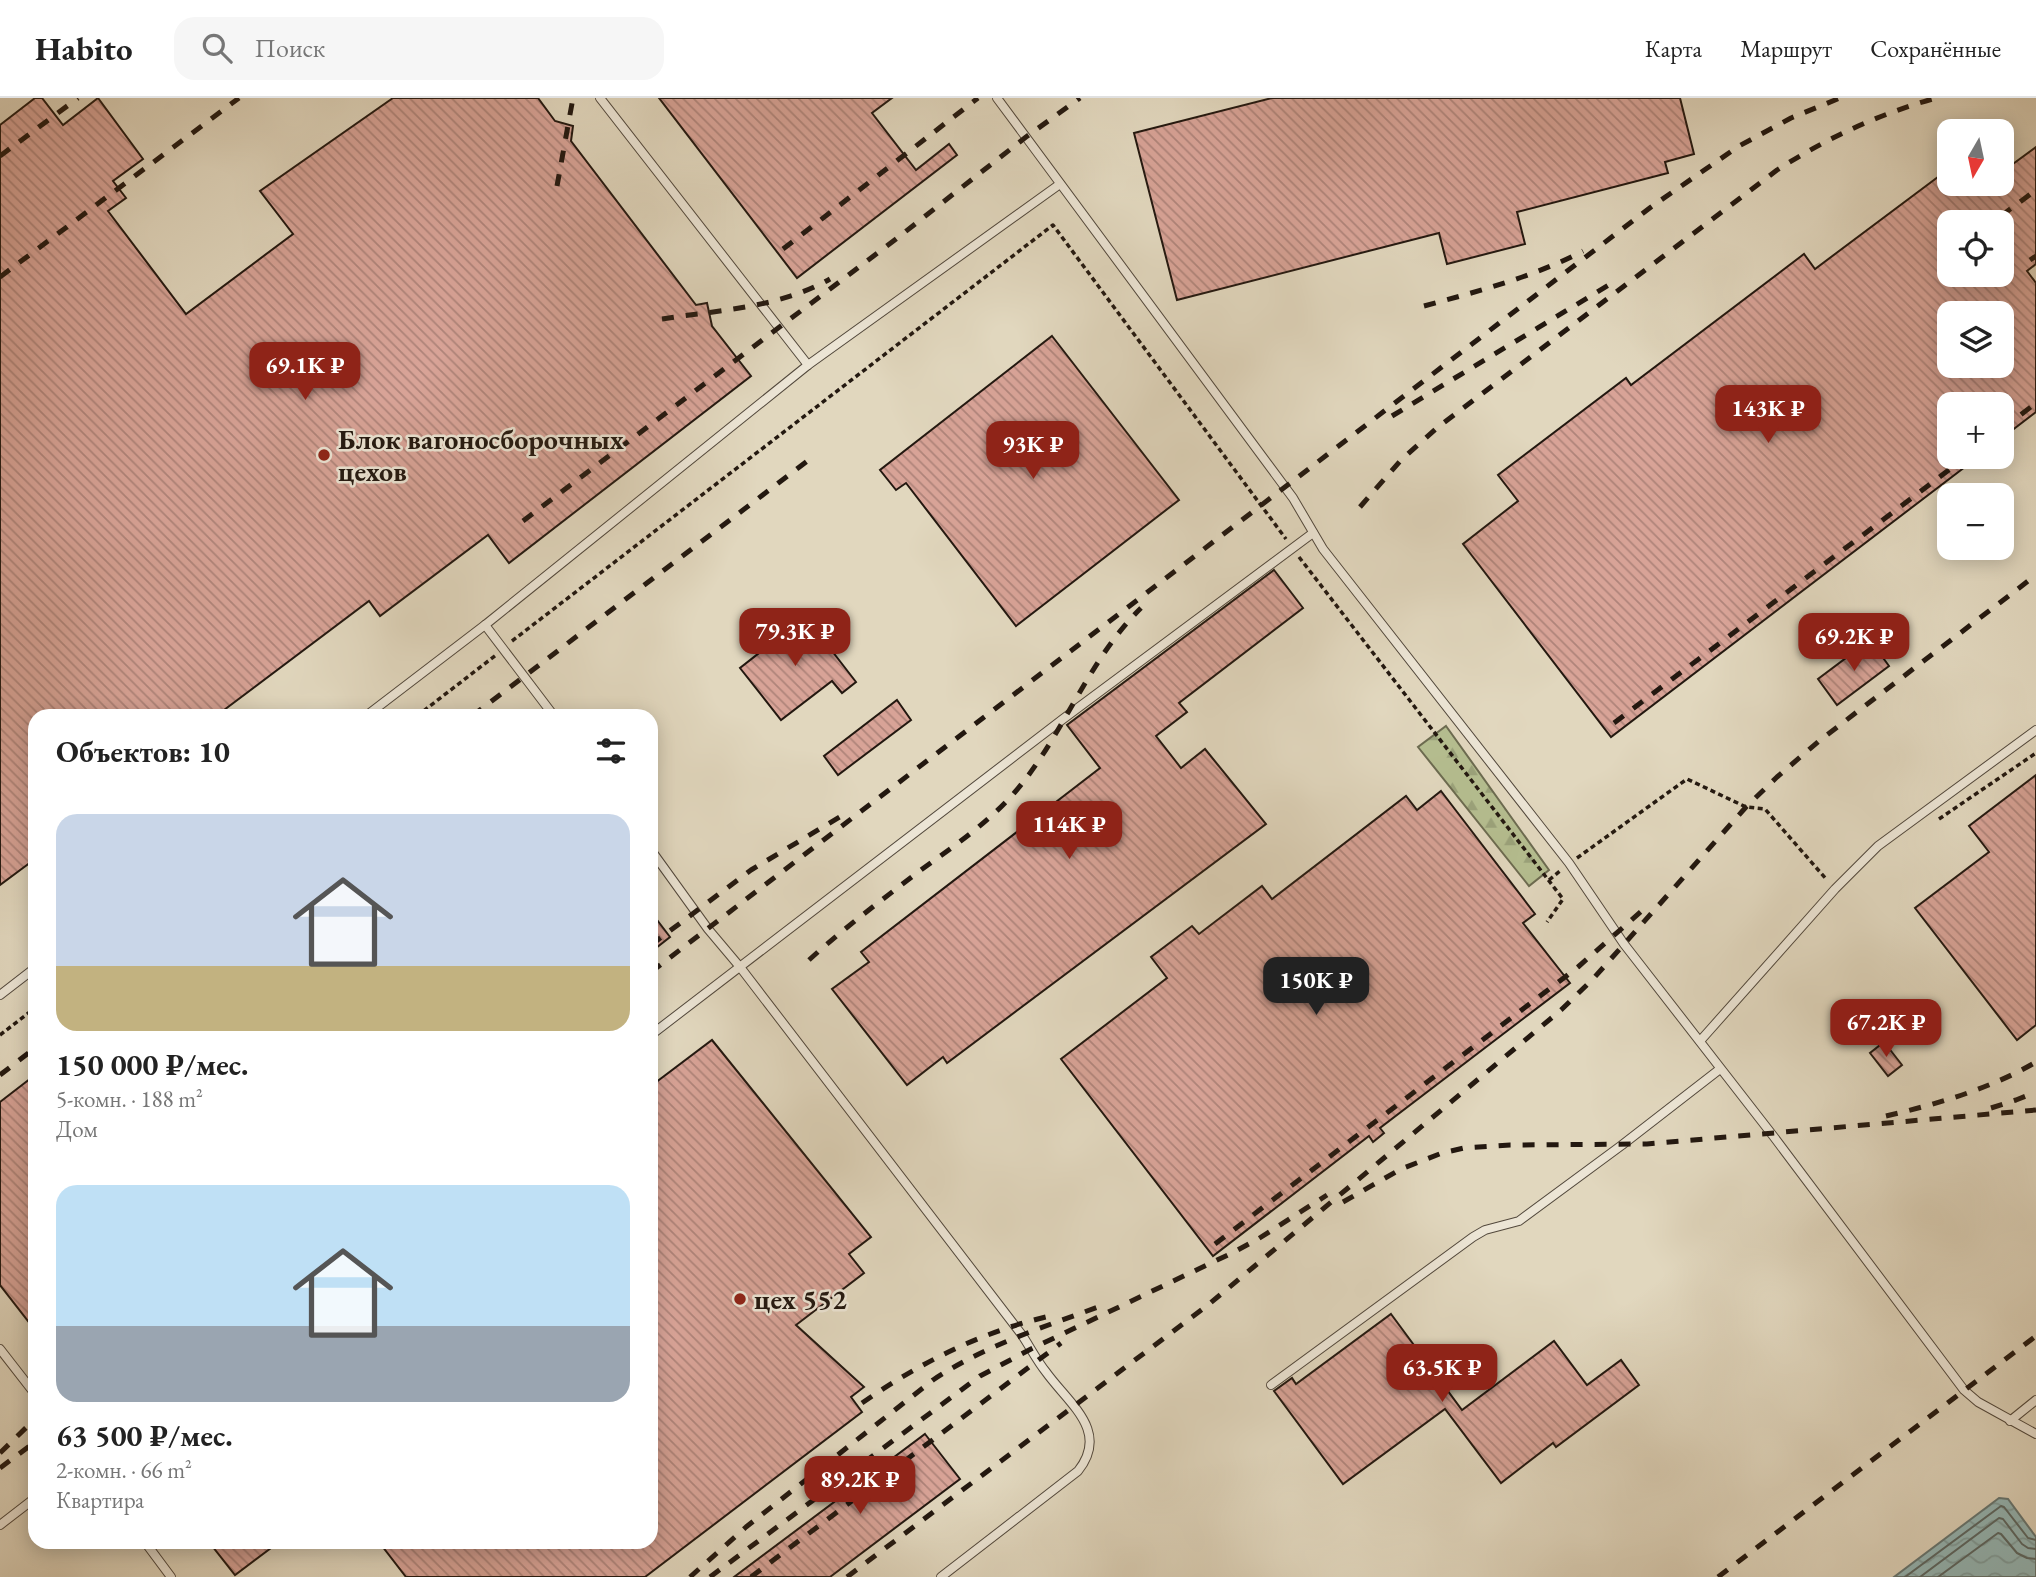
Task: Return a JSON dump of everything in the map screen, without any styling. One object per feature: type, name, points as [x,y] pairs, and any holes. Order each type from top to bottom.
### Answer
[{"type":"lane","points":[[600,98],[808,365]]},
{"type":"lane","points":[[997,98],[1301,508],[1313,533],[1331,559],[1569,863],[1617,934],[1964,1390],[1978,1402],[2036,1434]]},
{"type":"lane","points":[[375,709],[485,625],[808,365],[1060,184]]},
{"type":"lane","points":[[658,1030],[1063,719],[1313,533]]},
{"type":"lane","points":[[485,625],[549,709]]},
{"type":"lane","points":[[1700,1041],[1835,889],[1878,846],[2036,730]]},
{"type":"lane","points":[[658,860],[708,929],[1022,1335],[1045,1371],[1088,1427],[1090,1449],[1086,1460],[1077,1471],[941,1577]]},
{"type":"lane","points":[[0,995],[28,973]]},
{"type":"lane","points":[[1271,1385],[1473,1237],[1485,1230],[1519,1222],[1720,1069]]},
{"type":"lane","points":[[0,1349],[28,1385]]},
{"type":"lane","points":[[2010,1421],[2036,1400]]},
{"type":"lane","points":[[0,1525],[28,1503]]},
{"type":"lane","points":[[150,1549],[171,1577]]},
{"type":"path","points":[[426,709],[1053,225],[1293,548],[1549,880],[1563,900],[1547,922]]},
{"type":"path","points":[[1936,821],[2036,753]]},
{"type":"path","points":[[1549,880],[1687,779],[1746,807],[1765,809],[1835,889]]},
{"type":"path","points":[[0,1035],[28,1013]]},
{"type":"green space","points":[[1446,726],[1549,870],[1529,886],[1418,747]]},
{"type":"water","points":[[1999,1498],[2008,1499],[2036,1537],[2036,1577],[1894,1577]]},
{"type":"building","name":"Блок вагоносборочных цехов","points":[[35,98],[42,98],[63,125],[98,98],[143,159],[113,181],[126,198],[108,211],[186,314],[293,234],[260,191],[393,98],[538,98],[555,121],[573,126],[571,141],[696,305],[707,303],[712,326],[751,376],[509,563],[488,535],[380,616],[369,601],[225,709],[28,709],[28,864],[0,885],[0,125]]},
{"type":"building","points":[[659,98],[892,98],[872,113],[916,170],[949,144],[957,155],[797,278]]},
{"type":"building","points":[[1272,98],[1680,98],[1694,154],[1665,162],[1668,173],[1517,212],[1525,244],[1447,264],[1439,233],[1177,300],[1134,133]]},
{"type":"building","points":[[2036,147],[2036,264],[2027,271],[2036,283],[2036,412],[2014,429],[2014,392],[1937,392],[1937,469],[1962,469],[1944,483],[1937,483],[1937,488],[1611,737],[1463,544],[1518,501],[1498,475],[1626,378],[1631,385],[1804,254],[1815,269],[1937,178],[1937,196],[2014,196],[2014,163]]},
{"type":"building","points":[[1052,336],[1179,500],[1016,626],[906,483],[896,490],[880,470]]},
{"type":"building","points":[[1274,570],[1303,608],[1179,703],[1187,712],[1156,736],[1181,768],[1205,749],[1266,824],[947,1063],[943,1057],[907,1085],[832,989],[869,962],[861,952],[1100,768],[1067,725]]},
{"type":"building","points":[[805,616],[856,682],[842,693],[832,681],[781,720],[740,668],[768,646],[765,637],[772,632],[780,635]]},
{"type":"building","points":[[1870,640],[1889,666],[1837,705],[1818,679]]},
{"type":"building","points":[[897,700],[911,720],[838,775],[824,756]]},
{"type":"building","points":[[2036,775],[2036,1025],[2017,1040],[1915,908],[1989,852],[1969,826]]},
{"type":"building","points":[[1441,791],[1535,914],[1523,923],[1570,983],[1380,1128],[1384,1133],[1373,1142],[1369,1136],[1213,1256],[1061,1059],[1167,978],[1151,957],[1192,926],[1199,934],[1262,886],[1272,899],[1406,796],[1417,810]]},
{"type":"building","points":[[658,921],[670,937],[658,946]]},
{"type":"building","name":"цех 552","points":[[712,1040],[871,1237],[849,1254],[864,1273],[796,1325],[864,1387],[851,1397],[862,1412],[645,1577],[406,1577],[384,1549],[658,1549],[658,1081]]},
{"type":"building","points":[[1884,1042],[1902,1065],[1888,1076],[1870,1053]]},
{"type":"building","points":[[28,1080],[28,1321],[0,1285],[0,1102]]},
{"type":"building","points":[[1391,1314],[1462,1410],[1554,1341],[1587,1385],[1621,1360],[1639,1385],[1556,1447],[1553,1443],[1501,1483],[1445,1409],[1343,1484],[1274,1391],[1292,1378],[1296,1384]]},
{"type":"building","points":[[925,1434],[960,1479],[830,1577],[734,1577]]},
{"type":"building","points":[[215,1549],[270,1549],[235,1575]]},
{"type":"railway","points":[[0,156],[78,98]]},
{"type":"railway","points":[[0,277],[239,98]]},
{"type":"railway","points":[[557,186],[573,98]]},
{"type":"railway","points":[[783,249],[978,98]]},
{"type":"railway","points":[[523,521],[1080,98]]},
{"type":"railway","points":[[658,967],[1651,207],[1739,146],[1791,118],[1840,98]]},
{"type":"railway","points":[[1360,507],[1401,460],[1438,427],[1777,170],[1854,128],[1894,111],[1936,98]]},
{"type":"railway","points":[[2009,210],[2036,190]]},
{"type":"railway","points":[[1424,306],[1525,276],[1583,251]]},
{"type":"railway","points":[[2030,260],[2036,256]]},
{"type":"railway","points":[[662,319],[769,302],[810,289],[830,279]]},
{"type":"railway","points":[[1392,416],[1617,280]]},
{"type":"railway","points":[[2014,420],[2036,403]]},
{"type":"railway","points":[[481,709],[814,456]]},
{"type":"railway","points":[[1614,723],[1950,469]]},
{"type":"railway","points":[[847,1577],[1208,1305],[1561,1010],[1593,979],[1746,807],[1777,777],[1819,741],[2036,575]]},
{"type":"railway","points":[[809,960],[864,914],[970,834],[1005,803],[1048,747],[1105,651],[1141,608]]},
{"type":"railway","points":[[658,940],[751,870],[848,812]]},
{"type":"railway","points":[[1215,1244],[1578,967],[1645,908]]},
{"type":"railway","points":[[0,1075],[28,1053]]},
{"type":"railway","points":[[1886,1116],[1963,1095],[2036,1062]]},
{"type":"railway","points":[[1991,1108],[2036,1092]]},
{"type":"railway","points":[[1343,1202],[1401,1169],[1442,1153],[1464,1148],[1647,1144],[2036,1110]]},
{"type":"railway","points":[[710,1577],[980,1376],[1234,1252],[1327,1195]]},
{"type":"railway","points":[[690,1577],[746,1527],[933,1380],[993,1347],[1098,1307]]},
{"type":"railway","points":[[862,1403],[951,1350],[999,1331],[1050,1316]]},
{"type":"railway","points":[[1718,1577],[2036,1336]]},
{"type":"railway","points":[[751,1577],[1061,1343]]},
{"type":"railway","points":[[0,1453],[28,1426]]},
{"type":"railway","points":[[0,1468],[28,1447]]},
{"type":"place","name":"Блок вагоносборочных цехов","points":[[324,455]]},
{"type":"place","name":"цех 552","points":[[740,1299]]}]
